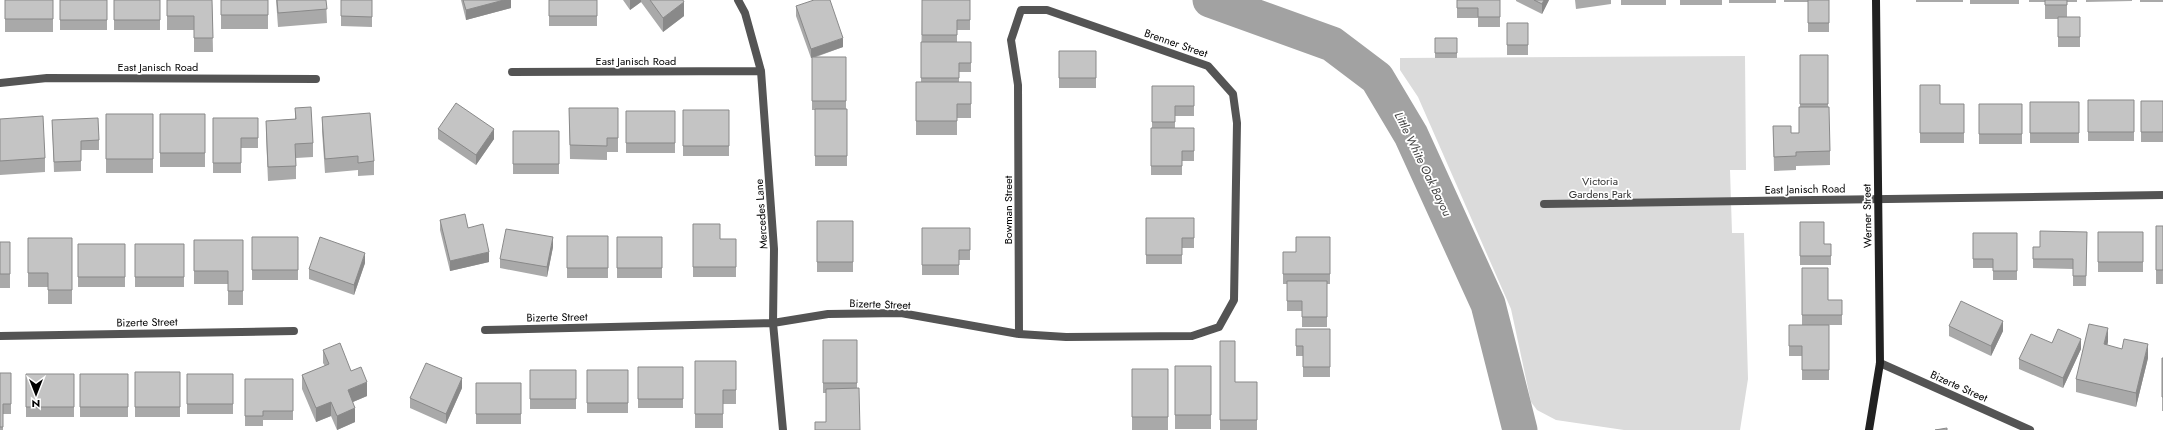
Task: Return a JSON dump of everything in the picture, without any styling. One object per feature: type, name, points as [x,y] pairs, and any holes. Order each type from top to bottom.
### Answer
[{"type":"street","name":"Mercedes Lane","points":[[738,0],[745,13],[761,71],[774,249],[773,323],[782,430]]},
{"type":"street","name":"Werner Street","points":[[1869,430],[1880,363],[1876,0]]},
{"type":"street","name":"Brenner Street","points":[[1018,85],[1011,40],[1021,10],[1047,10],[1208,66],[1233,94],[1237,124],[1235,254]]},
{"type":"street","name":"East Janisch Road","points":[[512,72],[761,71]]},
{"type":"street","name":"East Janisch Road","points":[[0,83],[47,78],[316,79]]},
{"type":"street","name":"Bowman Street","points":[[1018,85],[1019,334]]},
{"type":"street","name":"East Janisch Road","points":[[1544,204],[2163,194]]},
{"type":"street","name":"Bizerte Street","points":[[485,330],[773,323],[828,314],[901,313],[1019,334],[1066,337],[1192,336],[1219,327],[1234,300],[1235,254]]},
{"type":"street","name":"Bizerte Street","points":[[0,336],[294,331]]},
{"type":"street","name":"Bizerte Street","points":[[1880,363],[2030,430]]},
{"type":"green space","name":"Victoria Gardens Park","points":[[1745,56],[1746,170],[1730,170],[1732,233],[1744,233],[1748,379],[1740,430],[1624,430],[1556,420],[1537,410],[1531,402],[1511,309],[1418,97],[1400,70],[1400,58]]},
{"type":"building","points":[[5,0],[53,0],[53,19],[5,19]]},
{"type":"building","points":[[60,0],[107,0],[107,20],[60,20]]},
{"type":"building","points":[[114,0],[160,0],[160,20],[114,20]]},
{"type":"building","points":[[167,0],[212,0],[213,38],[194,38],[194,16],[167,16]]},
{"type":"building","points":[[221,0],[268,0],[268,15],[221,15]]},
{"type":"building","points":[[277,0],[326,0],[327,9],[278,13]]},
{"type":"building","points":[[341,0],[372,0],[372,17],[341,16]]},
{"type":"building","points":[[463,0],[504,0],[466,10]]},
{"type":"building","points":[[549,0],[597,0],[597,16],[549,16]]},
{"type":"building","points":[[650,0],[683,0],[684,2],[663,18]]},
{"type":"building","points":[[814,0],[830,0],[843,38],[811,49],[796,6]]},
{"type":"building","points":[[922,0],[970,0],[970,20],[957,20],[957,35],[922,35]]},
{"type":"building","points":[[1457,0],[1500,0],[1500,17],[1478,17],[1478,8],[1457,8]]},
{"type":"building","points":[[1534,0],[1544,0],[1542,4]]},
{"type":"building","points":[[1808,0],[1829,0],[1829,23],[1808,23]]},
{"type":"building","points":[[2045,0],[2067,0],[2067,5],[2045,5]]},
{"type":"building","points":[[2058,17],[2080,17],[2080,37],[2058,37]]},
{"type":"building","points":[[1507,23],[1528,23],[1528,45],[1507,45]]},
{"type":"building","points":[[1435,38],[1457,38],[1457,53],[1435,53]]},
{"type":"building","points":[[921,42],[971,42],[971,63],[959,63],[959,78],[921,78]]},
{"type":"building","points":[[1059,51],[1096,51],[1096,78],[1059,78]]},
{"type":"building","points":[[1800,55],[1828,55],[1828,104],[1800,104]]},
{"type":"building","points":[[812,57],[846,57],[846,101],[812,101]]},
{"type":"building","points":[[916,82],[971,82],[971,104],[957,104],[957,121],[916,121]]},
{"type":"building","points":[[1920,85],[1940,85],[1940,104],[1964,104],[1964,133],[1920,133]]},
{"type":"building","points":[[1152,86],[1194,86],[1194,106],[1175,106],[1175,122],[1152,122]]},
{"type":"building","points":[[2088,100],[2134,100],[2134,132],[2088,132]]},
{"type":"building","points":[[2141,101],[2163,101],[2163,132],[2141,132]]},
{"type":"building","points":[[2030,102],[2079,102],[2079,133],[2030,133]]},
{"type":"building","points":[[456,103],[494,129],[476,155],[438,129]]},
{"type":"building","points":[[1979,104],[2022,104],[2022,134],[1979,134]]},
{"type":"building","points":[[311,107],[313,143],[295,144],[296,166],[268,167],[266,121],[296,119],[295,108]]},
{"type":"building","points":[[1799,107],[1829,107],[1830,151],[1796,152],[1796,156],[1774,157],[1773,126],[1791,126],[1791,133],[1799,133]]},
{"type":"building","points":[[569,108],[618,108],[618,138],[607,138],[607,146],[570,145]]},
{"type":"building","points":[[815,109],[847,109],[847,156],[815,156]]},
{"type":"building","points":[[683,110],[729,110],[729,146],[683,146]]},
{"type":"building","points":[[626,111],[675,111],[675,143],[626,143]]},
{"type":"building","points":[[370,113],[374,161],[358,163],[358,156],[325,159],[322,117]]},
{"type":"building","points":[[106,114],[153,114],[153,159],[106,159]]},
{"type":"building","points":[[160,114],[205,114],[205,153],[160,153]]},
{"type":"building","points":[[43,116],[45,158],[0,161],[0,119]]},
{"type":"building","points":[[98,118],[99,140],[81,141],[81,161],[54,162],[52,120]]},
{"type":"building","points":[[213,118],[258,118],[258,138],[241,138],[241,163],[213,163]]},
{"type":"building","points":[[1151,128],[1194,128],[1194,151],[1182,151],[1182,166],[1151,166]]},
{"type":"building","points":[[513,131],[559,131],[559,164],[513,164]]},
{"type":"building","points":[[465,214],[468,228],[483,224],[489,252],[450,261],[440,220]]},
{"type":"building","points":[[1146,218],[1194,218],[1194,238],[1182,238],[1182,255],[1146,255]]},
{"type":"building","points":[[817,221],[853,221],[853,262],[817,262]]},
{"type":"building","points":[[1800,222],[1824,222],[1824,244],[1831,244],[1831,256],[1800,256]]},
{"type":"building","points":[[693,224],[720,224],[720,239],[736,239],[736,267],[693,267]]},
{"type":"building","points":[[2156,226],[2163,226],[2163,270],[2156,270]]},
{"type":"building","points":[[922,228],[970,228],[970,250],[959,250],[959,265],[922,265]]},
{"type":"building","points":[[506,229],[553,237],[547,267],[500,259]]},
{"type":"building","points":[[2040,231],[2087,232],[2086,276],[2073,276],[2073,259],[2033,259],[2033,247],[2040,247]]},
{"type":"building","points":[[2098,232],[2143,232],[2143,262],[2098,262]]},
{"type":"building","points":[[1973,233],[2017,233],[2017,271],[1993,271],[1993,259],[1973,259]]},
{"type":"building","points":[[567,236],[608,236],[608,268],[567,268]]},
{"type":"building","points":[[252,237],[298,237],[298,270],[252,270]]},
{"type":"building","points":[[320,237],[365,253],[354,285],[309,269]]},
{"type":"building","points":[[617,237],[662,237],[662,268],[617,268]]},
{"type":"building","points":[[1296,237],[1330,237],[1330,274],[1283,274],[1283,252],[1296,252]]},
{"type":"building","points":[[28,238],[72,238],[72,290],[48,290],[48,273],[28,273]]},
{"type":"building","points":[[194,240],[243,240],[243,291],[228,291],[228,271],[194,271]]},
{"type":"building","points":[[0,242],[10,242],[10,274],[0,274]]},
{"type":"building","points":[[78,244],[125,244],[125,277],[78,277]]},
{"type":"building","points":[[135,244],[184,244],[184,277],[135,277]]},
{"type":"building","points":[[1802,268],[1828,268],[1828,300],[1842,300],[1842,315],[1802,315]]},
{"type":"building","points":[[1287,281],[1327,281],[1327,317],[1302,317],[1302,301],[1287,301]]},
{"type":"building","points":[[1961,301],[2003,321],[1991,346],[1949,326]]},
{"type":"building","points":[[2089,324],[2108,328],[2104,344],[2122,349],[2124,339],[2148,344],[2136,393],[2076,379]]},
{"type":"building","points":[[1789,325],[1829,325],[1829,370],[1802,370],[1802,346],[1789,346]]},
{"type":"building","points":[[1296,329],[1330,329],[1330,367],[1303,367],[1303,346],[1296,346]]},
{"type":"building","points":[[2058,329],[2081,339],[2063,378],[2019,359],[2031,334],[2052,343]]},
{"type":"building","points":[[823,340],[857,340],[857,383],[823,383]]},
{"type":"building","points":[[1220,341],[1235,341],[1235,382],[1257,382],[1257,420],[1220,420]]},
{"type":"building","points":[[340,343],[351,371],[361,367],[367,382],[348,390],[355,408],[337,416],[331,402],[316,408],[302,375],[329,364],[323,350]]},
{"type":"building","points":[[2163,358],[2163,397],[2162,397]]},
{"type":"building","points":[[695,361],[736,361],[736,390],[723,390],[723,414],[695,414]]},
{"type":"building","points":[[426,363],[462,378],[446,414],[410,398]]},
{"type":"building","points":[[1175,366],[1211,366],[1211,415],[1175,415]]},
{"type":"building","points":[[638,367],[683,367],[683,399],[638,399]]},
{"type":"building","points":[[1132,369],[1168,369],[1168,417],[1132,417]]},
{"type":"building","points":[[530,370],[576,370],[576,399],[530,399]]},
{"type":"building","points":[[587,370],[628,370],[628,403],[587,403]]},
{"type":"building","points":[[135,372],[180,372],[180,407],[135,407]]},
{"type":"building","points":[[0,373],[11,373],[11,404],[3,404],[3,427],[0,427]]},
{"type":"building","points":[[26,374],[74,374],[74,407],[26,407]]},
{"type":"building","points":[[80,374],[128,374],[128,407],[80,407]]},
{"type":"building","points":[[187,374],[233,374],[233,404],[187,404]]},
{"type":"building","points":[[245,379],[293,379],[293,411],[263,411],[263,416],[245,416]]},
{"type":"building","points":[[476,383],[521,383],[521,414],[476,414]]},
{"type":"building","points":[[859,388],[860,430],[815,430],[815,422],[826,422],[826,389]]},
{"type":"building","points":[[1947,428],[1947,430],[1935,430]]},
{"type":"waterway","name":"Little White Oak Bayou","points":[[1210,0],[1332,44],[1377,78],[1411,135],[1488,304],[1520,430]]}]
